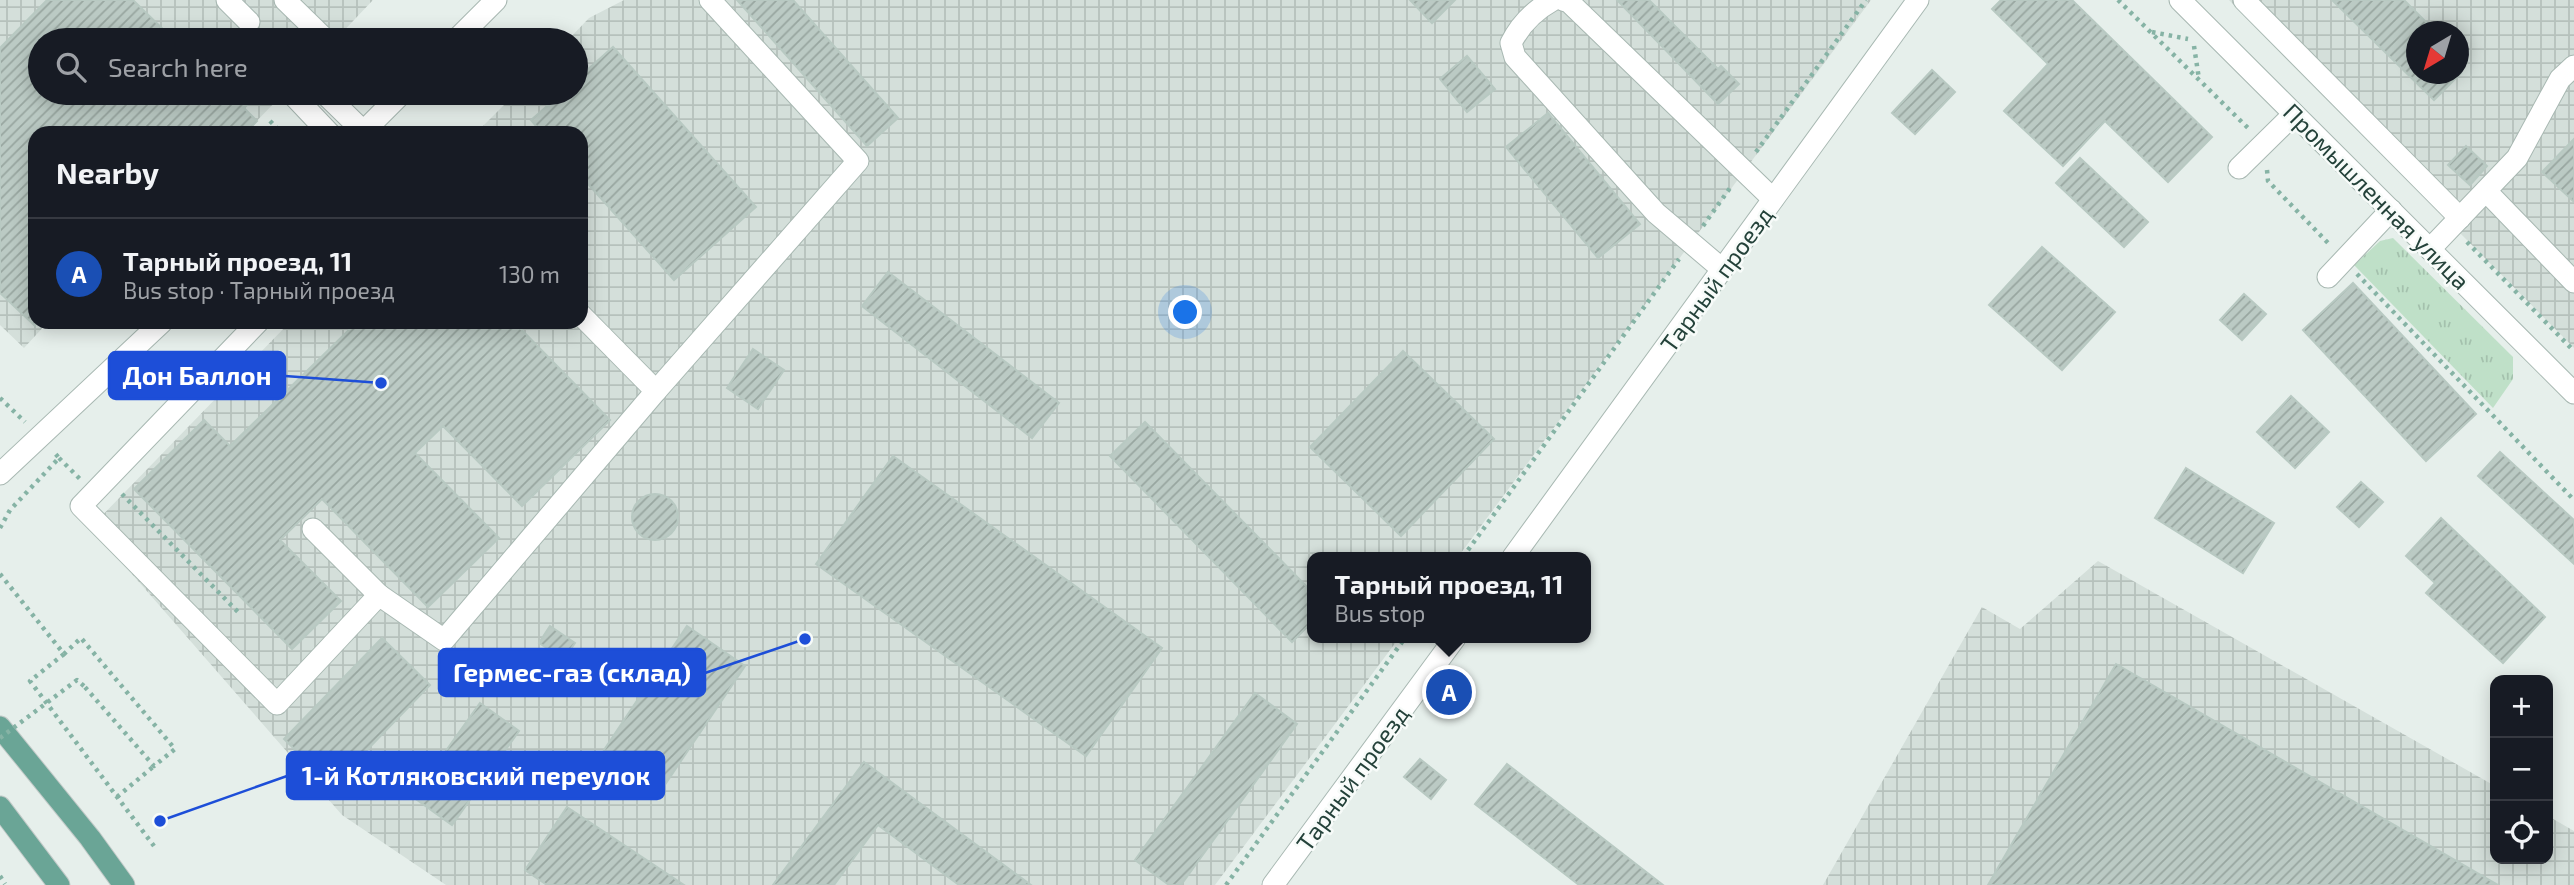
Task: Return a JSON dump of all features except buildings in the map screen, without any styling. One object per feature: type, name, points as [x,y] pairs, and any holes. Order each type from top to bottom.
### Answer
[{"type":"main road","points":[[0,727],[90,838],[124,885]]},
{"type":"main road","points":[[0,807],[59,885]]},
{"type":"street","points":[[227,0],[249,22]]},
{"type":"street","points":[[285,0],[314,28]]},
{"type":"street","points":[[468,28],[496,0]]},
{"type":"street","points":[[313,529],[379,595],[444,640],[656,391],[858,161],[710,0]]},
{"type":"street","points":[[1553,0],[1518,29],[1511,43],[1515,57],[1656,213],[1723,269]]},
{"type":"street","points":[[1563,0],[1569,2],[1773,199]]},
{"type":"street","name":"Тарный проезд","points":[[1517,552],[1918,0]]},
{"type":"street","name":"Промышленная улица","points":[[2180,0],[2574,393]]},
{"type":"street","points":[[2244,0],[2456,222]]},
{"type":"street","points":[[2430,249],[2517,158],[2560,79],[2574,66]]},
{"type":"street","points":[[303,105],[322,126]]},
{"type":"street","points":[[336,105],[356,126]]},
{"type":"street","points":[[368,126],[384,105]]},
{"type":"street","points":[[2239,168],[2294,114]]},
{"type":"street","points":[[2486,191],[2574,282]]},
{"type":"street","points":[[2328,277],[2391,210]]},
{"type":"street","points":[[588,321],[656,391]]},
{"type":"street","points":[[2,468],[40,437],[155,329]]},
{"type":"street","points":[[251,329],[81,506],[278,704],[379,595]]},
{"type":"street","name":"Тарный проезд","points":[[1273,885],[1451,643]]},
{"type":"path","points":[[1467,552],[1866,0]]},
{"type":"path","points":[[2151,32],[2193,40],[2199,80]]},
{"type":"path","points":[[270,121],[275,126]]},
{"type":"path","points":[[2456,222],[2574,351]]},
{"type":"path","points":[[0,398],[59,458],[100,485],[239,613]]},
{"type":"path","points":[[0,528],[10,510],[59,458]]},
{"type":"path","points":[[0,574],[64,654]]},
{"type":"path","points":[[117,797],[175,749],[81,638],[30,681],[153,846]]},
{"type":"path","points":[[1226,885],[1401,643]]},
{"type":"path","points":[[0,738],[77,680],[155,766]]},
{"type":"path","points":[[0,876],[5,884]]},
{"type":"shaded area","points":[[0,0],[373,0],[346,28],[28,28],[28,105],[272,105],[252,126],[28,126],[28,329],[42,329],[24,348],[0,325]]},
{"type":"shaded area","points":[[624,0],[1871,0],[1462,552],[1307,552],[1307,643],[1395,643],[1215,885],[446,885],[342,815],[91,527],[283,329],[588,329],[588,126],[483,126],[504,105],[588,105],[588,28],[579,28],[589,18]]},
{"type":"shaded area","points":[[2229,0],[2574,0],[2574,348]]},
{"type":"shaded area","points":[[2098,561],[2490,783],[2490,864],[2553,864],[2553,819],[2574,831],[2574,885],[1823,885],[1982,607],[2020,629]]},
{"type":"green space","points":[[2393,238],[2513,357],[2513,379],[2493,408],[2354,265],[2380,241]]},
{"type":"place","name":"Дон Баллон","points":[[381,383]]},
{"type":"place","name":"Гермес-газ (склад)","points":[[805,639]]},
{"type":"place","name":"Тарный проезд, 11","points":[[1449,692]]},
{"type":"place","name":"1-й Котляковский переулок","points":[[160,821]]}]
